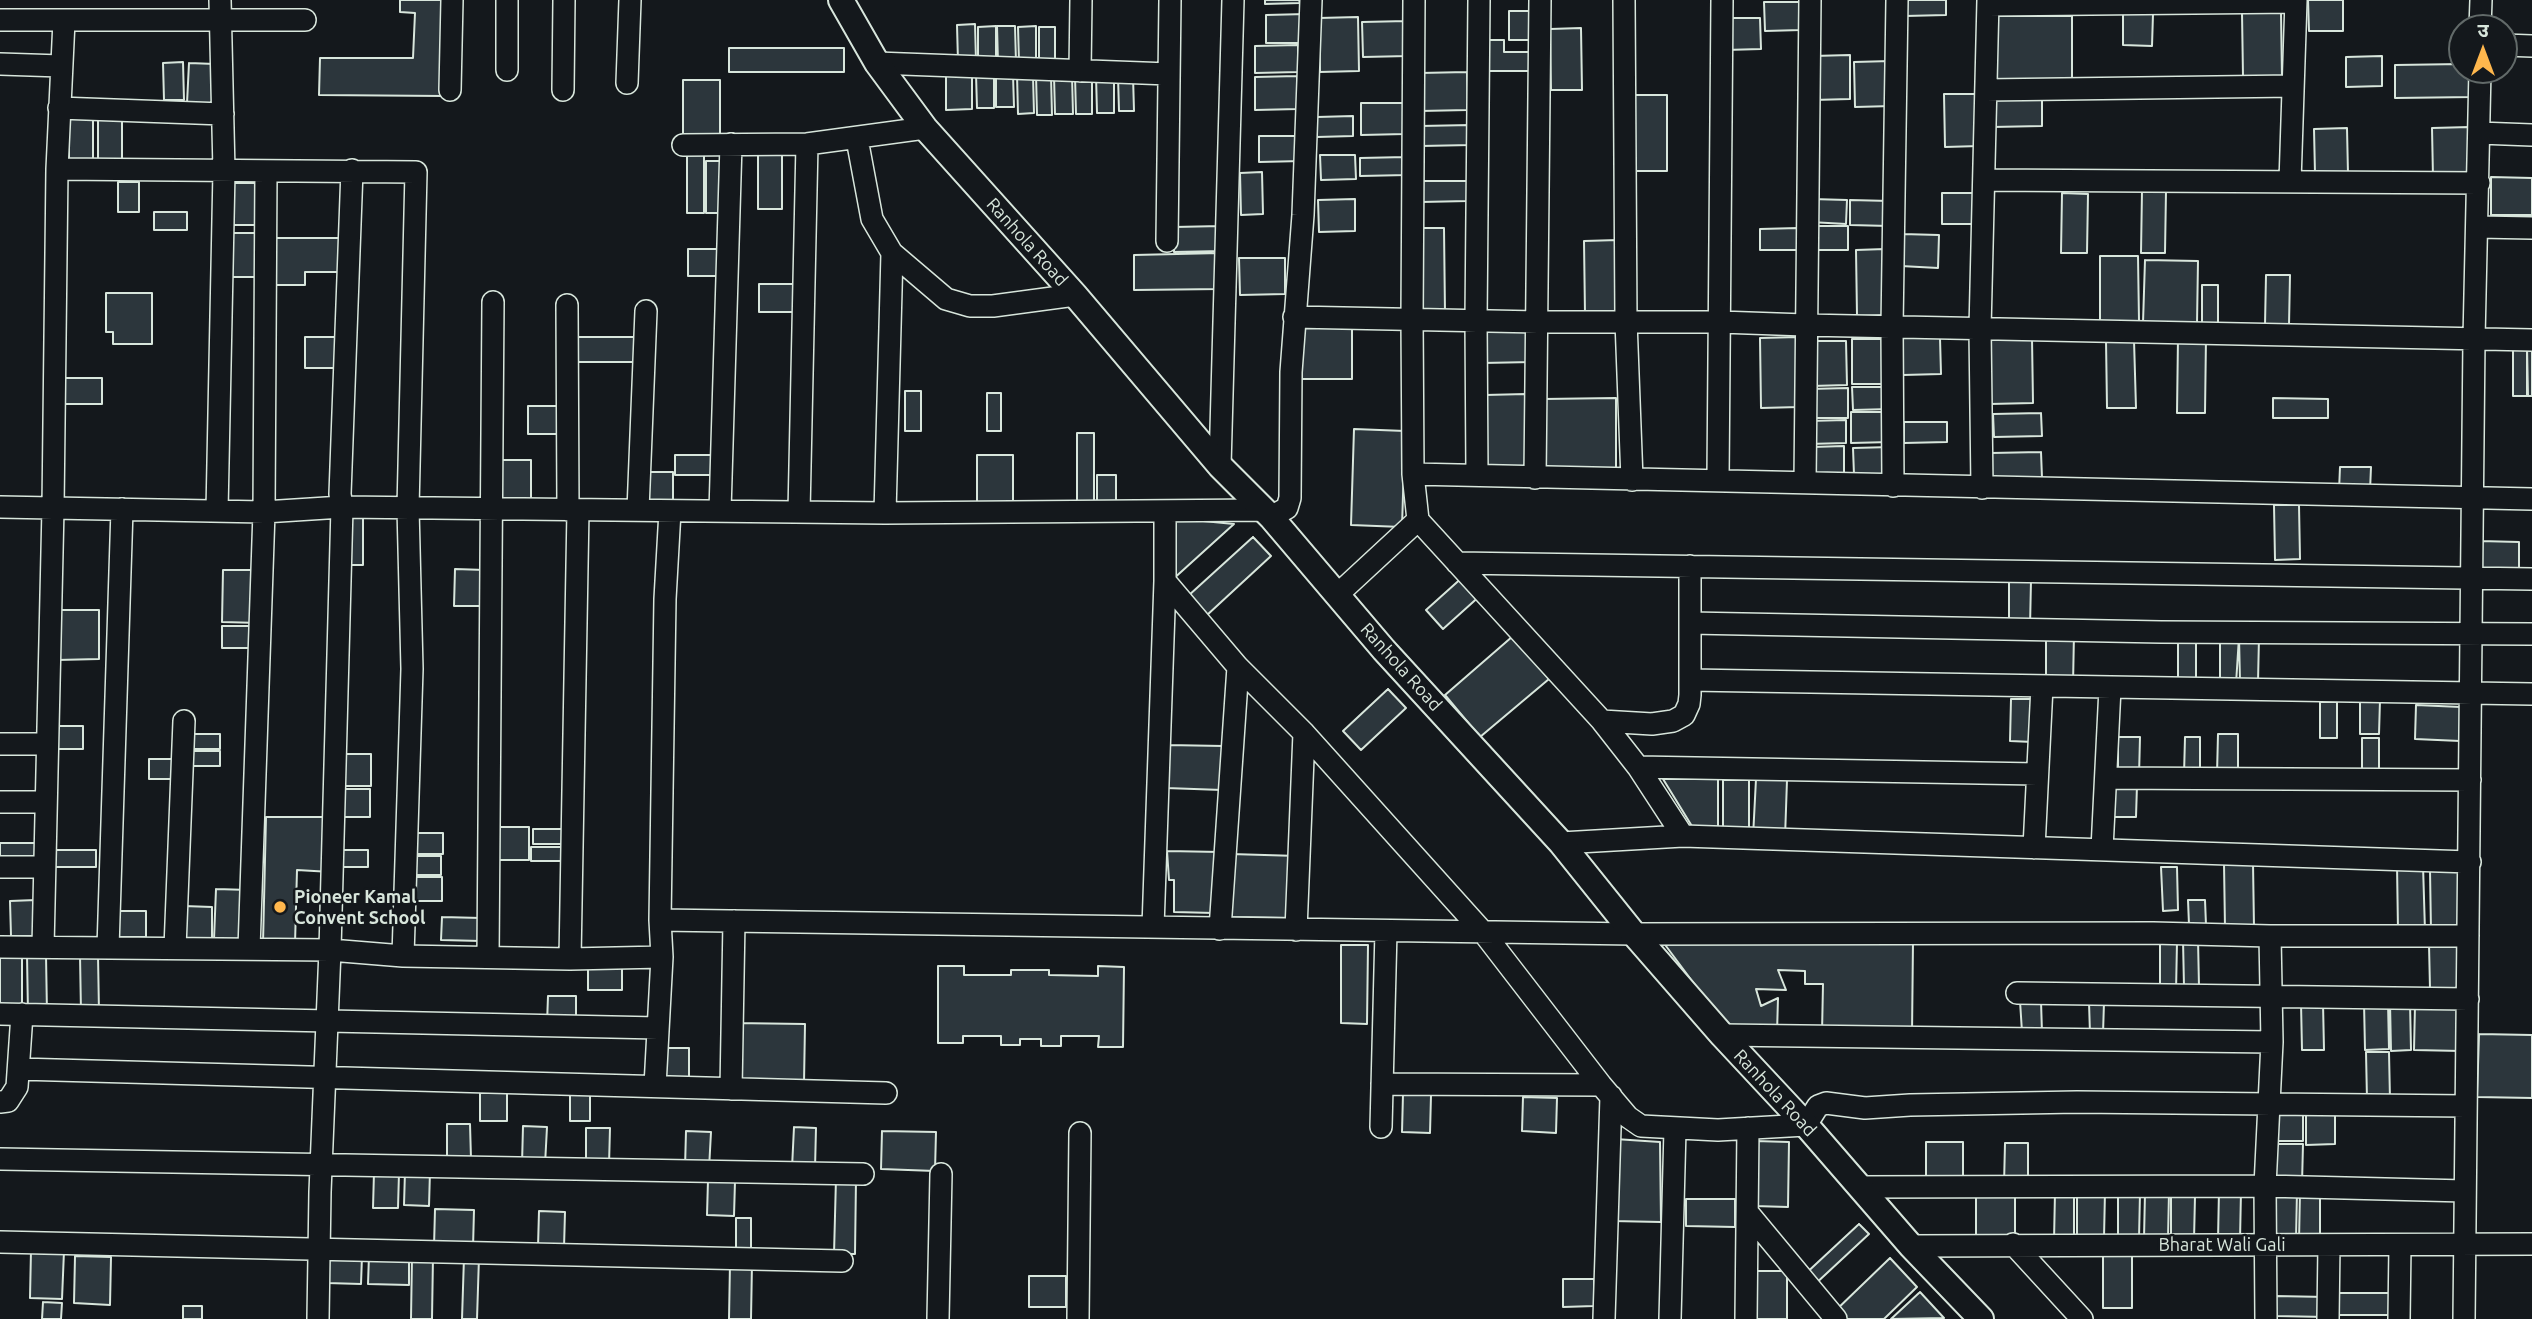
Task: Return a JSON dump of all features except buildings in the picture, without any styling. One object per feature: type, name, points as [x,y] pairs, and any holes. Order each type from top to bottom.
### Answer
[{"type":"street","points":[[450,90],[452,0]]},
{"type":"street","points":[[506,70],[507,0]]},
{"type":"street","points":[[563,90],[564,0]]},
{"type":"street","points":[[627,83],[630,0]]},
{"type":"street","name":"Ranhola Road","points":[[842,0],[877,63],[925,128],[1075,295],[1220,466],[1266,514],[1384,650],[1562,843],[1634,934],[1722,1035],[1806,1125],[1911,1246],[1981,1319]]},
{"type":"street","points":[[1080,71],[1081,0]]},
{"type":"street","points":[[1167,241],[1170,0]]},
{"type":"street","points":[[1220,466],[1233,0]]},
{"type":"street","points":[[0,507],[264,512],[342,507],[1266,514],[1287,508],[1290,502],[1292,469],[1291,372],[1303,215],[1311,0]]},
{"type":"street","points":[[1414,0],[1413,474],[1418,520],[1602,721],[1638,767],[1683,836]]},
{"type":"street","points":[[1477,475],[1479,0]]},
{"type":"street","points":[[1535,478],[1540,0]]},
{"type":"street","points":[[1624,0],[1626,321],[1632,480]]},
{"type":"street","points":[[1718,479],[1721,0]]},
{"type":"street","points":[[1805,482],[1810,0]]},
{"type":"street","points":[[1894,486],[1892,327],[1897,0]]},
{"type":"street","points":[[1982,488],[1980,329],[1988,2],[2296,1],[2290,182]]},
{"type":"street","points":[[0,20],[64,21],[220,10],[305,20]]},
{"type":"street","points":[[217,511],[223,171],[220,10]]},
{"type":"street","points":[[43,947],[57,169],[64,21]]},
{"type":"street","points":[[877,63],[1169,74]]},
{"type":"street","points":[[0,64],[61,66]]},
{"type":"street","points":[[2464,1319],[2474,339],[2480,84]]},
{"type":"street","points":[[1986,90],[2293,86]]},
{"type":"street","points":[[59,108],[223,114]]},
{"type":"street","points":[[683,145],[807,144],[925,128]]},
{"type":"street","points":[[2479,133],[2532,135]]},
{"type":"street","points":[[857,139],[872,219],[892,253],[946,299],[970,306],[993,306],[1075,295]]},
{"type":"street","points":[[799,512],[807,144]]},
{"type":"street","points":[[720,511],[731,145]]},
{"type":"street","points":[[57,169],[416,172],[408,508],[412,669],[403,956]]},
{"type":"street","points":[[318,1319],[342,507],[340,494],[352,170]]},
{"type":"street","points":[[248,949],[264,512],[266,171]]},
{"type":"street","points":[[1984,180],[2479,183]]},
{"type":"street","points":[[2478,227],[2532,229]]},
{"type":"street","points":[[885,513],[892,253]]},
{"type":"street","points":[[488,957],[493,302]]},
{"type":"street","points":[[567,304],[573,510],[570,959]]},
{"type":"street","points":[[638,510],[646,311]]},
{"type":"street","points":[[1294,317],[1538,322],[1720,322],[2532,340]]},
{"type":"street","points":[[1413,474],[2532,499]]},
{"type":"street","points":[[108,948],[122,509]]},
{"type":"street","points":[[655,1086],[662,957],[660,920],[665,599],[670,511]]},
{"type":"street","points":[[1153,927],[1165,512]]},
{"type":"street","points":[[1337,595],[1418,520]]},
{"type":"street","points":[[1457,563],[2532,579]]},
{"type":"street","points":[[1602,721],[1652,724],[1673,721],[1684,715],[1689,704],[1690,680],[1690,566]]},
{"type":"street","points":[[1165,581],[1238,667],[1304,733],[1483,932],[1606,1091],[1628,1117],[1641,1126],[1675,1129],[1806,1125],[1818,1107],[1826,1103],[1879,1108],[2077,1102],[2466,1106]]},
{"type":"street","points":[[1690,623],[2161,632],[2532,634]]},
{"type":"street","points":[[1220,929],[1238,667]]},
{"type":"street","points":[[1690,680],[2532,694]]},
{"type":"street","points":[[2034,848],[2042,686]]},
{"type":"street","points":[[2102,849],[2110,688]]},
{"type":"street","points":[[175,948],[184,721]]},
{"type":"street","points":[[1296,930],[1304,733]]},
{"type":"street","points":[[0,744],[47,744]]},
{"type":"street","points":[[1638,767],[2037,774]]},
{"type":"street","points":[[2106,778],[2470,780]]},
{"type":"street","points":[[0,802],[46,802]]},
{"type":"street","points":[[1562,843],[1683,836],[2470,862]]},
{"type":"street","points":[[0,867],[44,867]]},
{"type":"street","points":[[660,920],[1634,934],[2153,933],[2468,936]]},
{"type":"street","points":[[731,1088],[734,921]]},
{"type":"street","points":[[1381,1127],[1386,931]]},
{"type":"street","points":[[2266,1319],[2265,1186],[2272,1042],[2270,936]]},
{"type":"street","points":[[0,947],[330,950],[403,956],[570,959],[662,957]]},
{"type":"street","points":[[2017,993],[2468,999]]},
{"type":"street","points":[[0,1014],[658,1028]]},
{"type":"street","points":[[0,1102],[8,1101],[13,1096],[19,1069],[22,1014]]},
{"type":"street","points":[[1722,1035],[2272,1042]]},
{"type":"street","points":[[19,1069],[886,1093]]},
{"type":"street","points":[[1382,1084],[1606,1091]]},
{"type":"street","points":[[1604,1319],[1606,1091]]},
{"type":"street","points":[[1746,1319],[1748,1128]]},
{"type":"street","points":[[1670,1319],[1675,1129]]},
{"type":"street","points":[[1078,1319],[1080,1133]]},
{"type":"street","points":[[0,1159],[863,1174]]},
{"type":"street","points":[[938,1319],[941,1174]]},
{"type":"street","points":[[1859,1187],[2265,1186],[2465,1191]]},
{"type":"street","points":[[1748,1213],[1836,1319]]},
{"type":"street","points":[[0,1242],[842,1261]]},
{"type":"street","points":[[2013,1244],[2082,1319]]},
{"type":"street","name":"Bharat Wali Gali","points":[[1911,1246],[2532,1244]]},
{"type":"street","points":[[2328,1319],[2329,1245]]},
{"type":"street","points":[[2399,1319],[2400,1245]]},
{"type":"place","name":"Pioneer Kamal Convent School","points":[[280,907]]}]
